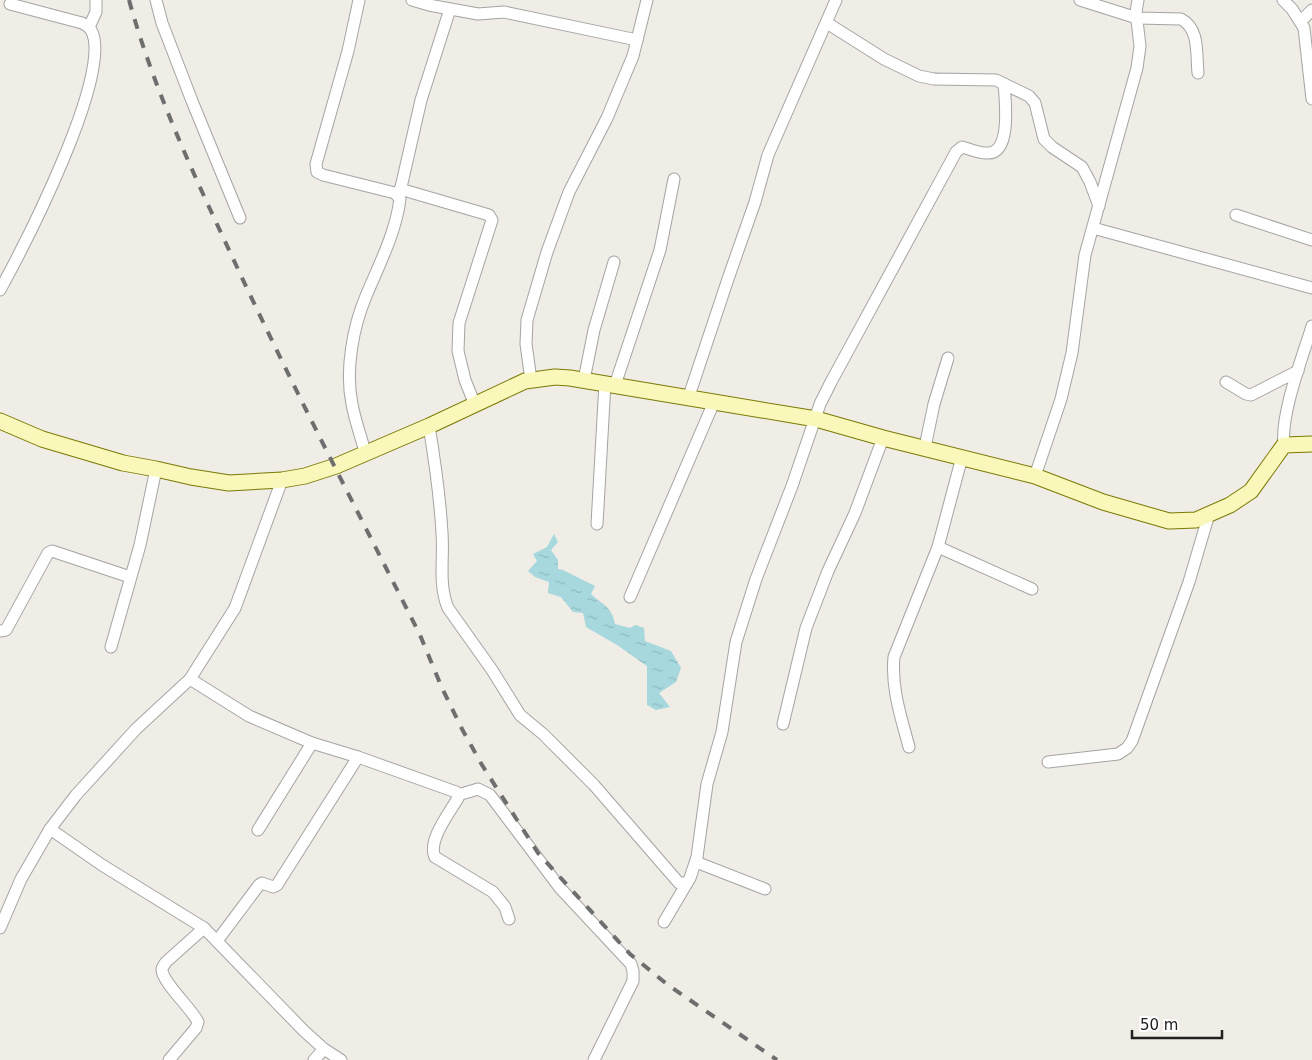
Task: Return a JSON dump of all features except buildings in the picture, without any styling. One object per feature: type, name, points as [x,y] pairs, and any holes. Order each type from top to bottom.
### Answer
[{"type":"street","points":[[89,27],[96,12],[96,0]]},
{"type":"street","points":[[156,0],[162,23],[240,218]]},
{"type":"street","points":[[359,0],[348,51],[316,169],[319,173],[326,176],[400,192],[489,215],[492,220],[459,323],[458,351],[465,380],[475,405]]},
{"type":"street","points":[[412,0],[478,14],[504,12],[637,40]]},
{"type":"street","points":[[531,380],[526,344],[527,320],[547,252],[569,192],[607,118],[632,56],[647,0]]},
{"type":"street","points":[[688,399],[755,202],[768,155],[836,0]]},
{"type":"street","points":[[1080,0],[1137,18],[1181,19],[1188,24],[1195,35],[1198,73]]},
{"type":"street","points":[[1035,476],[1061,399],[1070,363],[1085,255],[1138,68],[1140,46],[1137,18],[1138,0]]},
{"type":"street","points":[[1285,0],[1304,28],[1312,99]]},
{"type":"street","points":[[1,287],[46,200],[72,140],[79,119],[94,55],[92,34],[89,27],[82,23],[10,4]]},
{"type":"street","points":[[365,452],[352,403],[350,384],[351,350],[356,323],[386,249],[400,201],[400,192],[421,100],[450,9]]},
{"type":"street","points":[[1301,21],[1312,10]]},
{"type":"street","points":[[827,22],[884,59],[919,76],[934,80],[996,80],[1029,96],[1035,103],[1044,139],[1052,147],[1082,167],[1087,175],[1098,206]]},
{"type":"street","points":[[664,922],[686,883],[689,881],[696,862],[707,784],[726,714],[736,642],[756,579],[820,404],[956,152],[962,147],[989,154],[1001,146],[1006,120],[1004,84]]},
{"type":"street","points":[[597,524],[610,384],[660,250],[674,178]]},
{"type":"street","points":[[1236,215],[1312,240]]},
{"type":"street","points":[[1093,228],[1312,288]]},
{"type":"street","points":[[584,380],[594,330],[614,262]]},
{"type":"street","points":[[1,424],[70,449],[123,464],[229,483],[282,480],[304,476],[336,466],[429,426],[511,387],[531,380],[555,377],[610,384],[688,399],[816,419],[883,438],[1035,476],[1103,502],[1169,521],[1196,520],[1230,505],[1251,491],[1284,445],[1283,434],[1298,371],[1312,326]]},
{"type":"street","points":[[925,447],[934,404],[948,358]]},
{"type":"street","points":[[1226,382],[1251,395],[1298,371]]},
{"type":"street","points":[[630,597],[714,402]]},
{"type":"street","points":[[429,426],[441,514],[442,583],[448,608],[492,670],[520,715],[543,734],[594,785],[679,883],[686,883]]},
{"type":"street","points":[[783,724],[806,628],[828,571],[855,513],[883,438]]},
{"type":"street","points":[[1284,445],[1312,444]]},
{"type":"street","points":[[909,747],[894,689],[892,674],[894,657],[938,547],[962,457]]},
{"type":"street","points":[[110,648],[140,545],[156,469]]},
{"type":"street","points":[[0,928],[21,879],[50,829],[76,794],[136,729],[190,679],[235,608],[282,480]]},
{"type":"street","points":[[1048,762],[1118,754],[1132,742],[1146,698],[1189,582],[1209,514]]},
{"type":"street","points":[[938,547],[1032,589]]},
{"type":"street","points":[[0,632],[6,630],[48,553],[52,551],[130,577]]},
{"type":"street","points":[[190,679],[249,716],[312,743],[454,791],[458,795]]},
{"type":"street","points":[[258,830],[312,743]]},
{"type":"street","points":[[217,941],[260,884],[262,883],[273,888],[277,885],[358,757]]},
{"type":"street","points":[[509,918],[505,907],[493,892],[435,857],[433,853],[432,849],[435,838],[458,795],[478,789],[490,795],[560,888],[630,964],[633,971],[633,980],[594,1060]]},
{"type":"street","points":[[50,829],[102,865],[204,928],[304,1031],[324,1049],[341,1060]]},
{"type":"street","points":[[696,862],[765,889]]},
{"type":"street","points":[[169,1060],[196,1028],[198,1022],[166,980],[162,971],[166,962],[204,928]]},
{"type":"street","points":[[314,1060],[324,1049]]},
{"type":"water","points":[[554,534],[558,542],[551,550],[558,560],[558,569],[595,586],[591,594],[609,610],[615,624],[630,628],[635,625],[644,628],[645,641],[671,651],[681,668],[676,682],[659,693],[670,707],[656,710],[647,705],[647,666],[617,645],[586,627],[583,613],[573,612],[561,597],[548,593],[549,582],[535,577],[528,571],[537,561],[533,554],[547,547]]},
{"type":"railway","points":[[129,0],[161,97],[216,221],[300,397],[420,635],[442,688],[462,729],[482,765],[538,853],[630,954],[668,985],[777,1060]]}]
